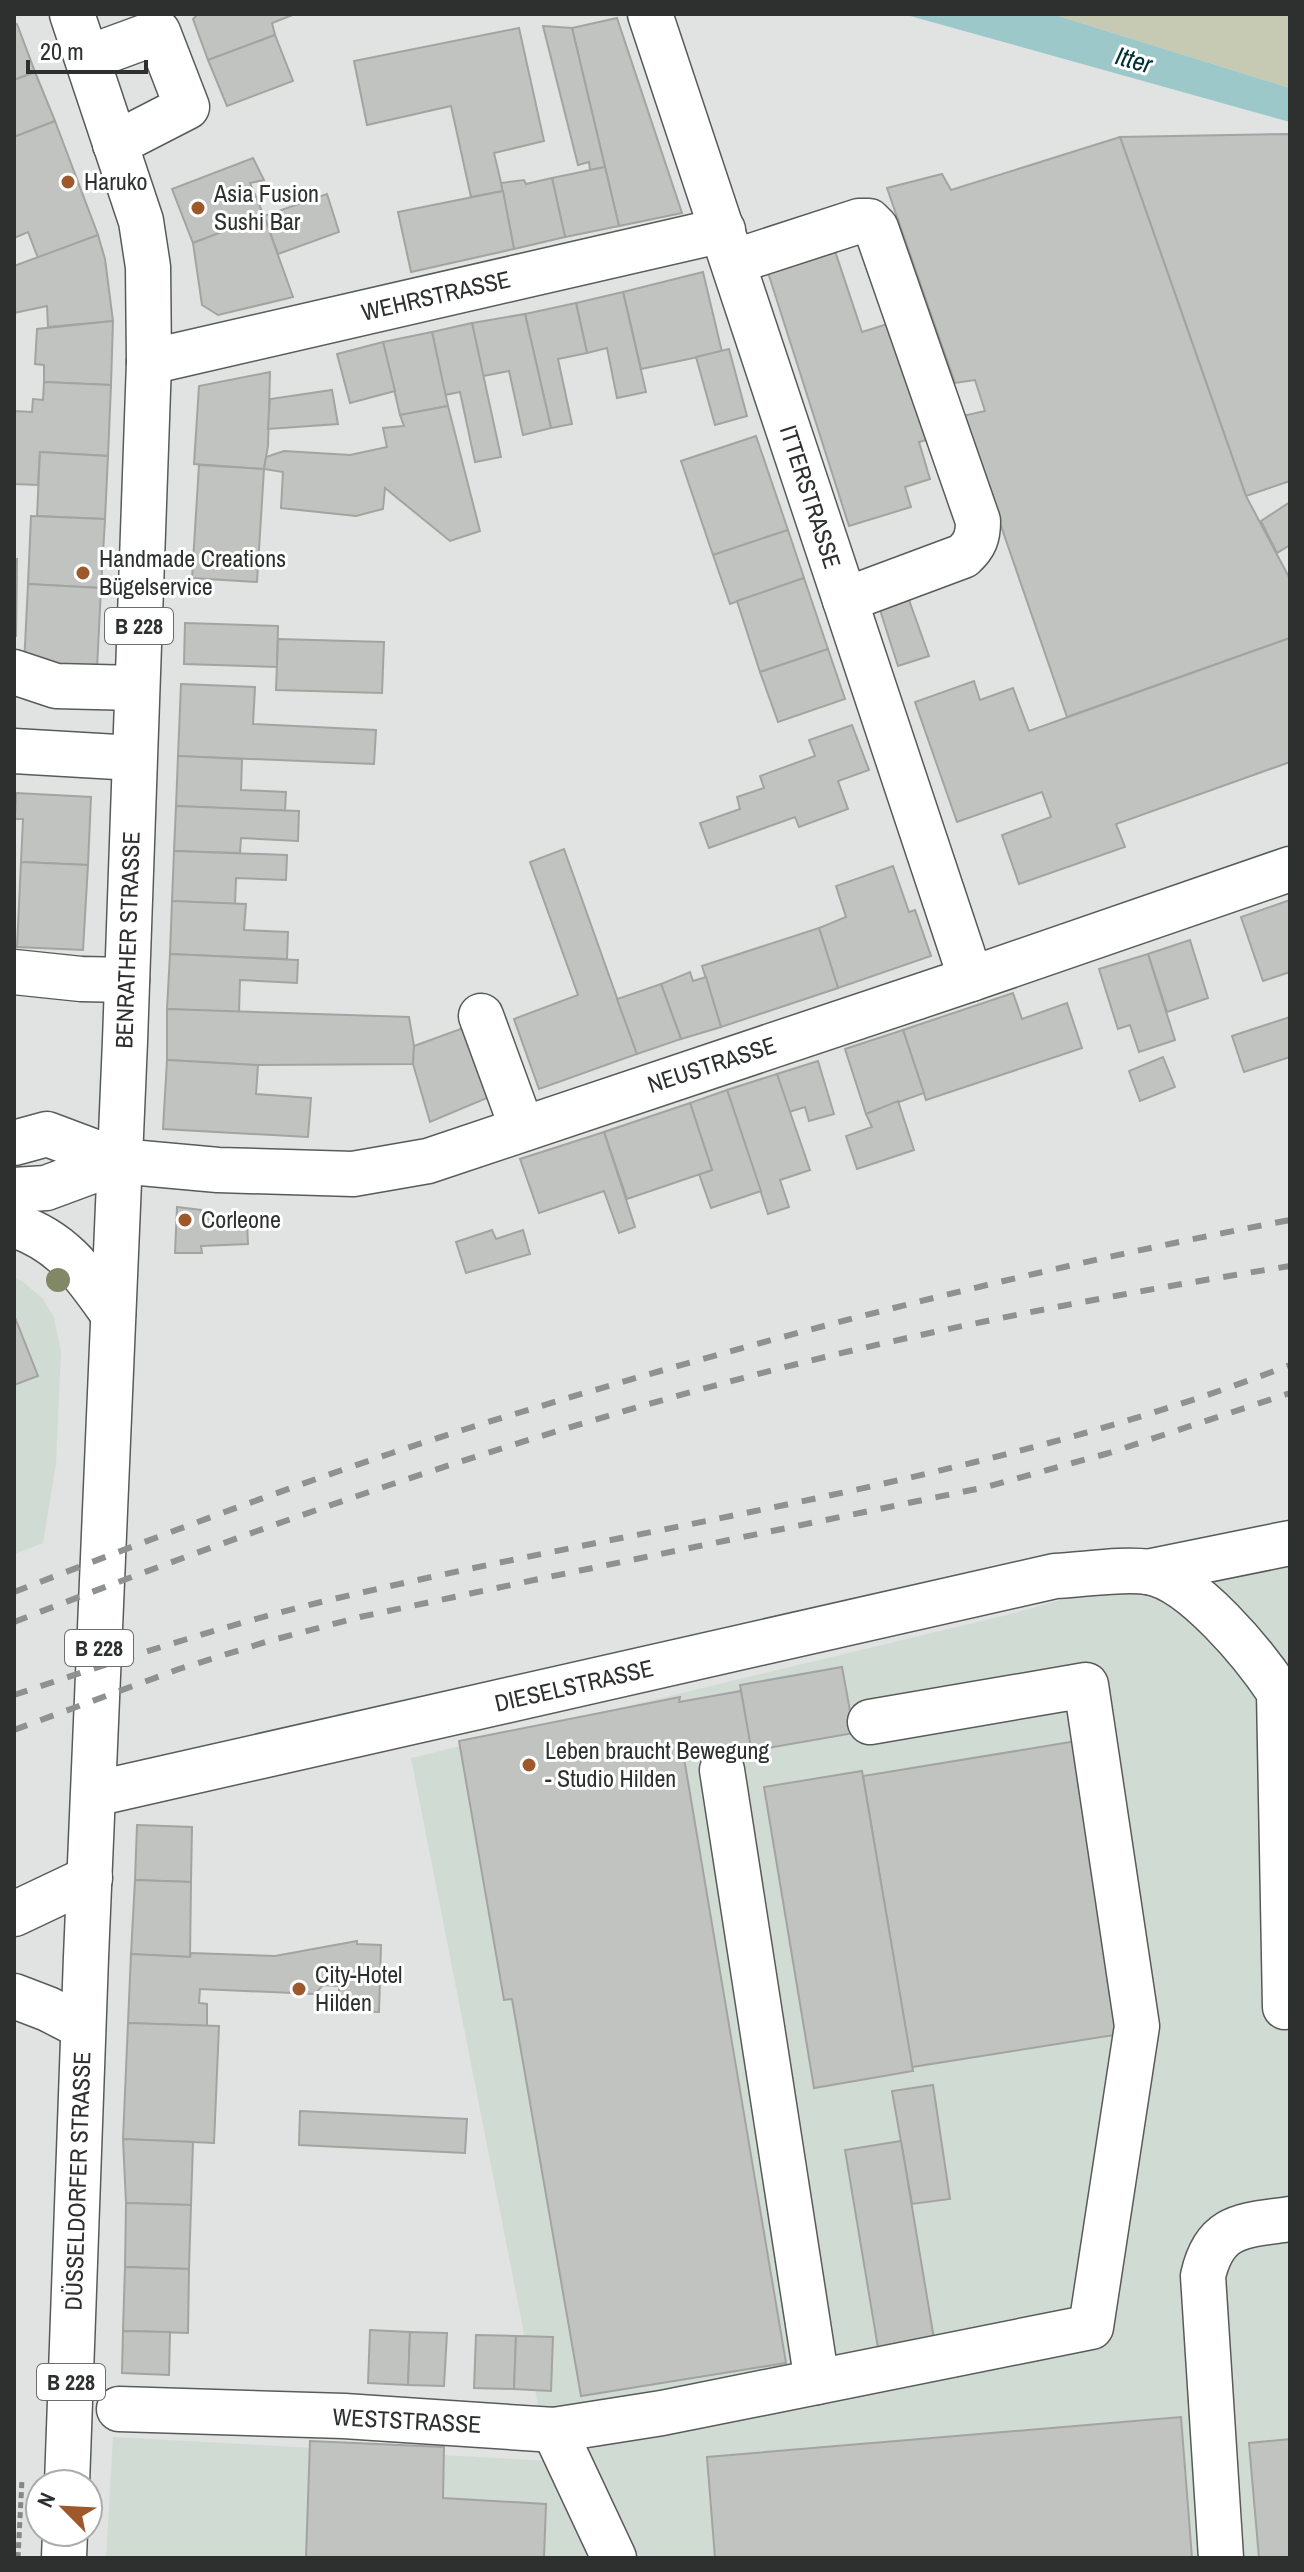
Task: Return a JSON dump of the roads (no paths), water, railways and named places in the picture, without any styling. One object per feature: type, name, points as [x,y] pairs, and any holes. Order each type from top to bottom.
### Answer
[{"type":"street","name":"BENRATHER STRASSE","points":[[72,14],[141,221],[148,267],[149,362],[90,1878]]},
{"type":"street","name":"ITTERSTRASSE","points":[[650,14],[971,979]]},
{"type":"street","points":[[87,58],[158,32],[187,107],[115,144]]},
{"type":"street","name":"WEHRSTRASSE","points":[[149,362],[728,246],[869,221],[876,228],[968,491],[978,521],[978,535],[963,556],[845,600]]},
{"type":"street","points":[[14,672],[56,686],[136,688]]},
{"type":"street","points":[[14,751],[134,758]]},
{"type":"street","name":"NEUSTRASSE","points":[[119,1161],[218,1170],[353,1174],[428,1161],[1290,869]]},
{"type":"street","points":[[14,972],[127,980]]},
{"type":"street","points":[[481,1016],[522,1128]]},
{"type":"street","points":[[14,1143],[47,1134],[119,1161]]},
{"type":"street","points":[[14,1190],[46,1188],[119,1161]]},
{"type":"street","points":[[14,1225],[45,1238],[78,1264],[113,1314]]},
{"type":"street","name":"DIESELSTRASSE","points":[[94,1794],[1055,1576],[1147,1572],[1290,1543]]},
{"type":"street","points":[[1147,1572],[1175,1580],[1203,1604],[1262,1666],[1279,1692],[1285,2007]]},
{"type":"street","name":"WESTSTRASSE","points":[[119,2409],[344,2416],[554,2430],[662,2413],[1091,2327],[1137,2026],[1086,1685],[870,1722]]},
{"type":"street","points":[[722,1770],[817,2382]]},
{"type":"street","points":[[14,1914],[90,1878]]},
{"type":"street","name":"DÜSSELDORFER STRASSE","points":[[68,2468],[90,1878]]},
{"type":"street","points":[[14,1996],[83,2027]]},
{"type":"street","points":[[1221,2558],[1203,2276],[1207,2257],[1228,2232],[1237,2227],[1290,2219]]},
{"type":"street","points":[[554,2430],[614,2558]]},
{"type":"water","name":"Itter","points":[[903,14],[1052,14],[1290,88],[1290,122]]},
{"type":"railway","points":[[14,1592],[327,1475],[454,1433],[709,1357],[998,1282],[1290,1220]]},
{"type":"railway","points":[[14,1622],[415,1476],[722,1384],[883,1343],[1115,1296],[1290,1266]]},
{"type":"railway","points":[[14,1695],[181,1641],[308,1605],[825,1496],[1060,1440],[1176,1405],[1290,1365]]},
{"type":"railway","points":[[14,1730],[179,1669],[269,1641],[360,1617],[986,1487],[1109,1453],[1290,1393]]},
{"type":"place","name":"Haruko","points":[[68,182]]},
{"type":"place","name":"Asia Fusion Sushi Bar","points":[[198,208]]},
{"type":"place","name":"Handmade Creations Bügelservice","points":[[83,573]]},
{"type":"place","name":"Corleone","points":[[185,1220]]},
{"type":"place","name":"Leben braucht Bewegung - Studio Hilden","points":[[529,1765]]},
{"type":"place","name":"City-Hotel Hilden","points":[[299,1989]]}]
